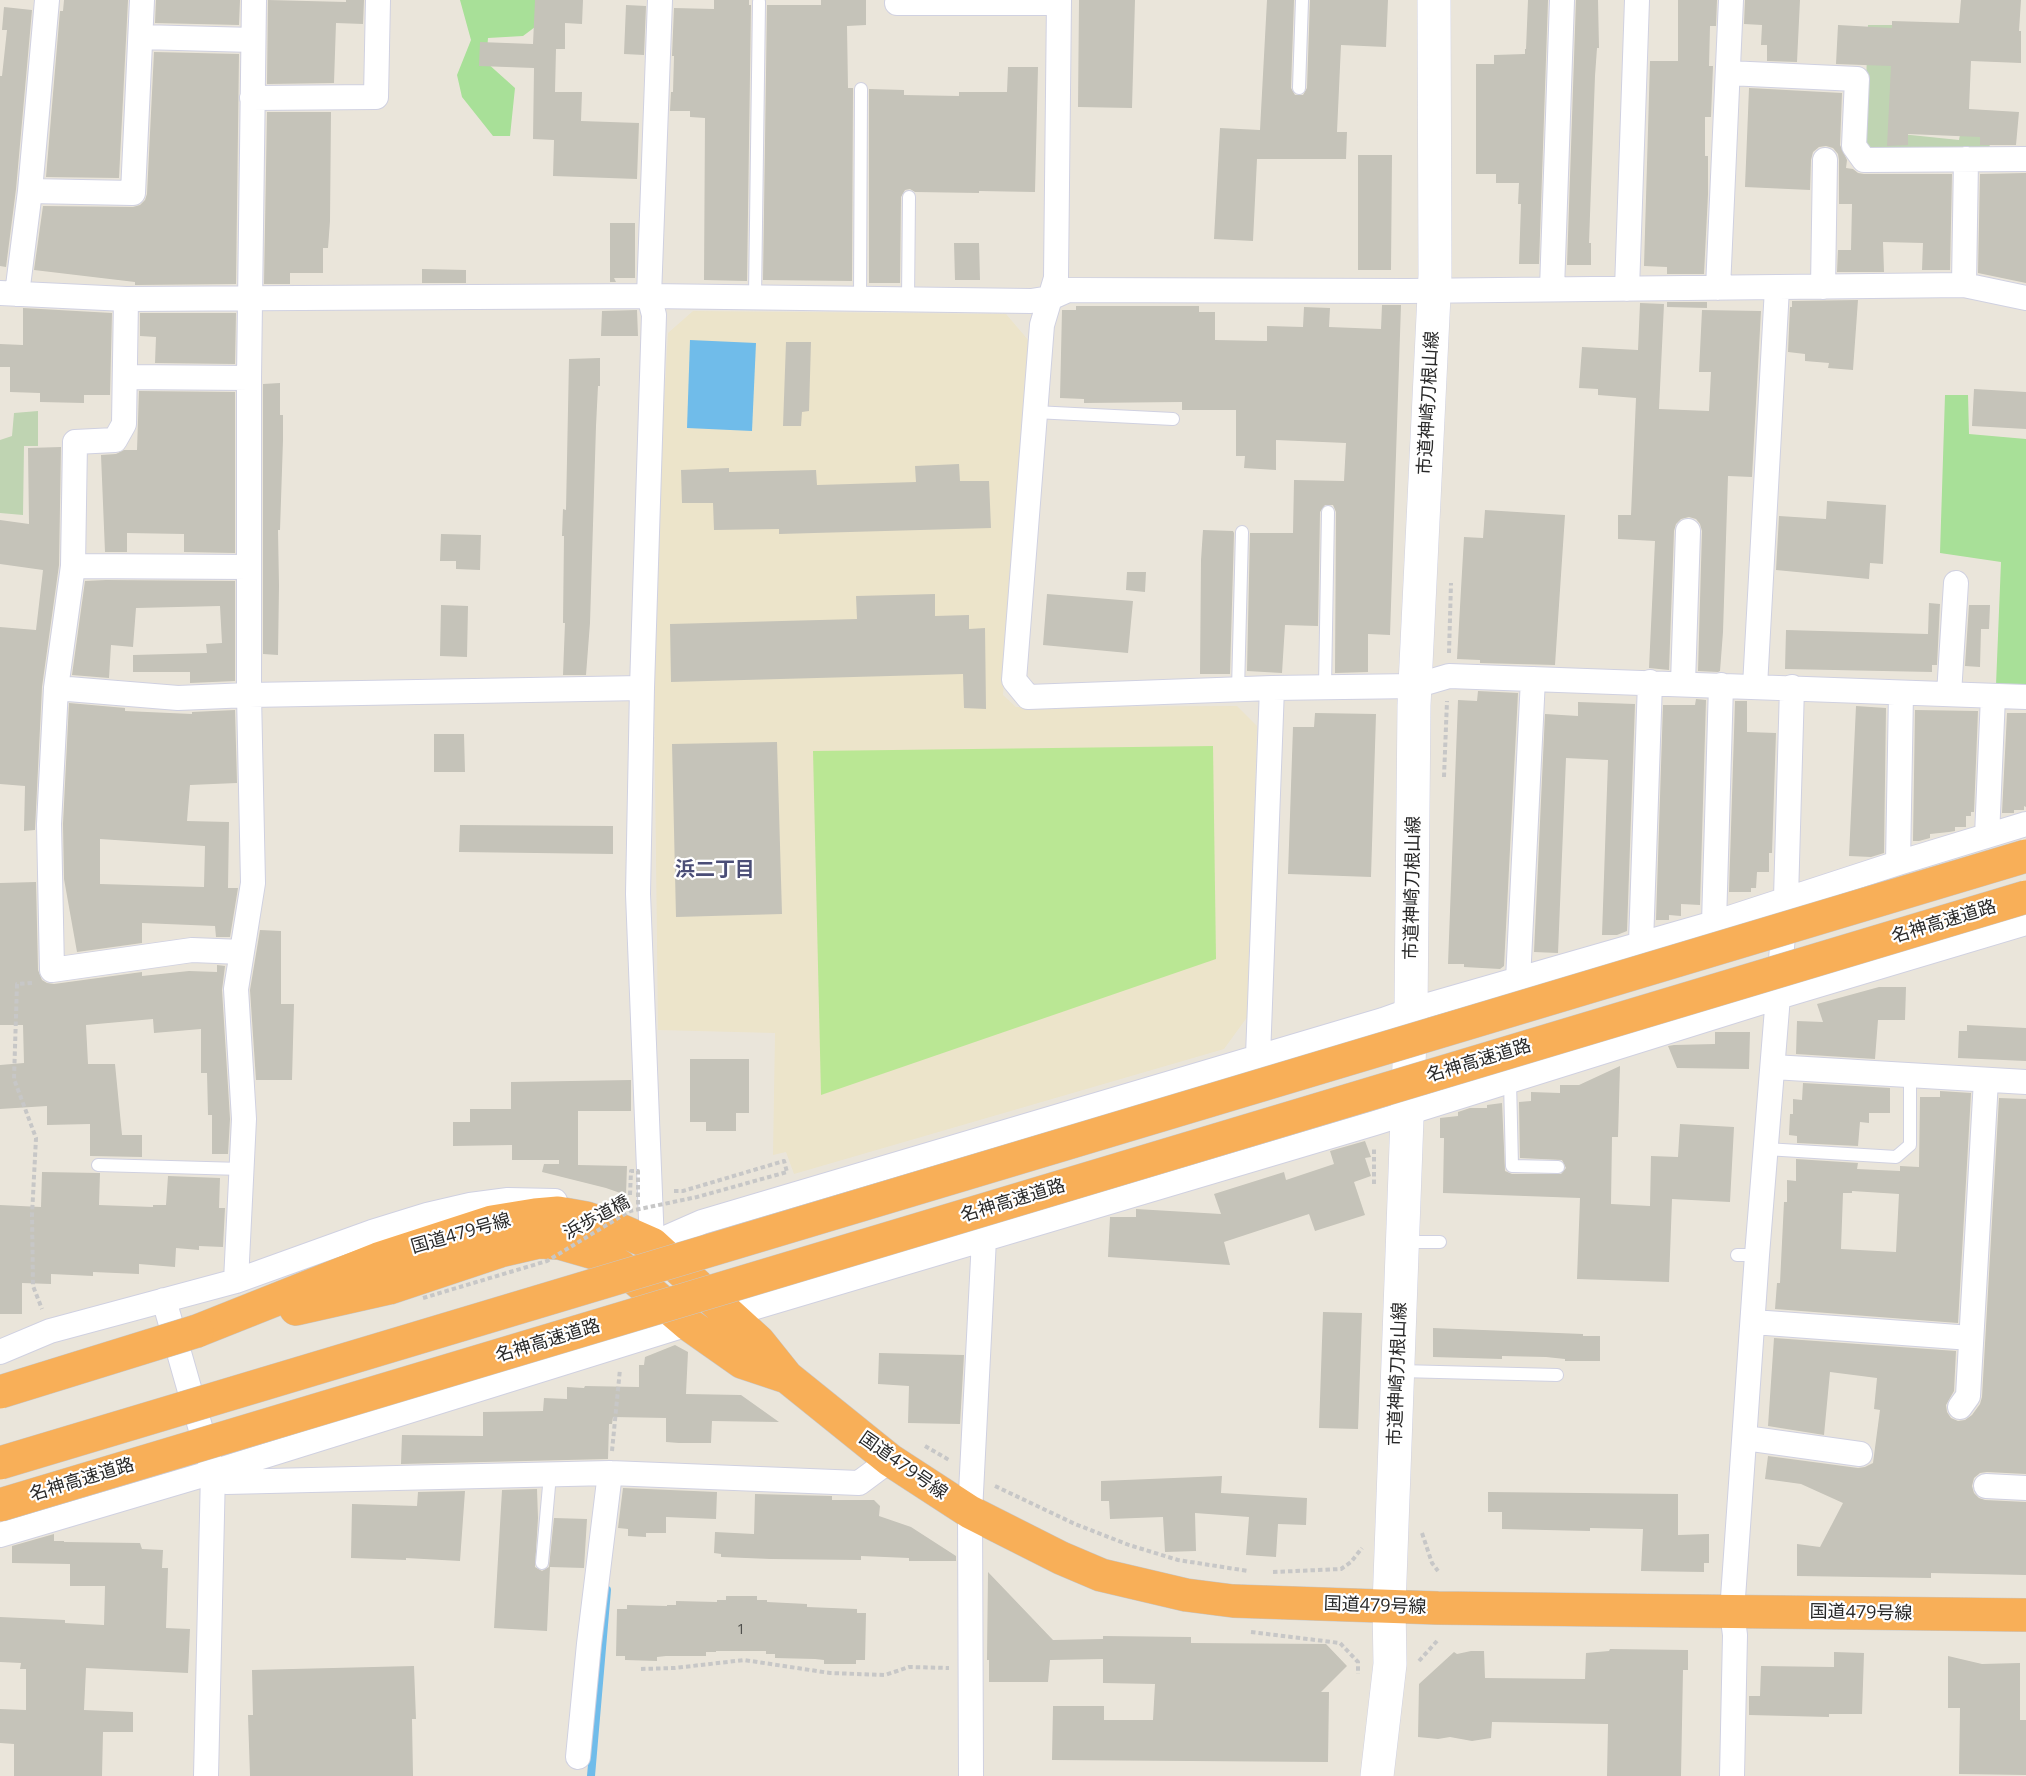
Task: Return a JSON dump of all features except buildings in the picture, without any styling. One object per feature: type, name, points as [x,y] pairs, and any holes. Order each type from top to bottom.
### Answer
[{"type":"highway","points":[[0,1463],[2026,856]]},
{"type":"highway","name":"名神高速道路","points":[[0,1504],[2026,897]]},
{"type":"highway","name":"国道479号線","points":[[0,1392],[197,1331],[378,1259],[492,1222],[558,1214],[586,1218],[652,1244],[759,1342],[787,1377],[890,1460],[970,1512],[1061,1558],[1101,1575],[1186,1595],[1233,1601],[1389,1606],[2026,1615]]},
{"type":"highway","name":"国道479号線","points":[[197,1331],[389,1288],[500,1251],[539,1242],[559,1243],[601,1255],[621,1268],[688,1324],[742,1362],[787,1377]]},
{"type":"street","points":[[47,0],[30,191],[8,293],[126,299],[649,296],[1031,301],[1050,298],[1068,290],[1628,289],[1964,285],[2026,298]]},
{"type":"street","points":[[30,191],[133,193],[142,0]]},
{"type":"street","points":[[236,1281],[244,1119],[236,989],[253,883],[249,695],[249,299],[254,0]]},
{"type":"street","points":[[252,98],[376,97],[378,0]]},
{"type":"street","points":[[652,1244],[640,1199],[638,894],[654,315],[649,296],[660,0]]},
{"type":"street","name":"市道神崎刀根山線","points":[[1377,1776],[1390,1664],[1389,1606],[1411,1010],[1415,686],[1434,290],[1434,0]]},
{"type":"street","points":[[1552,289],[1562,0]]},
{"type":"street","points":[[1628,289],[1637,0]]},
{"type":"street","points":[[1718,288],[1731,0]]},
{"type":"street","points":[[897,3],[1059,2],[1056,278],[1042,325],[1014,680],[1028,697],[1272,688],[1415,686],[1449,676],[2026,697]]},
{"type":"street","points":[[141,37],[253,40]]},
{"type":"street","points":[[1728,74],[1857,80],[1854,146],[1864,160],[2026,159]]},
{"type":"street","points":[[1964,285],[1966,159]]},
{"type":"street","points":[[1823,287],[1825,160]]},
{"type":"street","points":[[1755,686],[1777,288]]},
{"type":"street","points":[[126,299],[124,424],[115,440],[75,442],[73,566],[56,688],[49,824],[52,970],[192,950],[242,952]]},
{"type":"street","points":[[125,377],[249,378]]},
{"type":"street","points":[[1683,683],[1688,531]]},
{"type":"street","points":[[73,566],[249,567]]},
{"type":"street","points":[[1949,694],[1956,583]]},
{"type":"street","points":[[1518,980],[1533,679]]},
{"type":"street","points":[[1641,943],[1650,682]]},
{"type":"street","points":[[1714,922],[1721,685]]},
{"type":"street","points":[[1732,1776],[1735,1635],[1732,1612],[1753,1322],[1747,1255],[1766,1149],[1773,1067],[1786,898],[1792,687]]},
{"type":"street","points":[[56,688],[178,698],[642,688]]},
{"type":"street","points":[[1258,1056],[1272,688]]},
{"type":"street","points":[[1898,863],[1901,693]]},
{"type":"street","points":[[1987,836],[1993,696]]},
{"type":"street","points":[[652,1244],[702,1222],[1714,922],[2026,824]]},
{"type":"street","points":[[729,1315],[1407,1113],[2026,923]]},
{"type":"street","points":[[1773,1067],[2026,1082]]},
{"type":"street","points":[[1960,1407],[1968,1396],[1986,1080]]},
{"type":"street","points":[[0,1352],[50,1331],[236,1281],[372,1232],[470,1205],[508,1200],[548,1200],[588,1208],[625,1226],[652,1244]]},
{"type":"street","points":[[971,1776],[970,1512],[984,1239]]},
{"type":"street","points":[[164,1300],[213,1472],[206,1776]]},
{"type":"street","points":[[1753,1322],[1971,1338]]},
{"type":"street","points":[[0,1535],[213,1472],[688,1324]]},
{"type":"street","points":[[1744,1438],[1860,1454]]},
{"type":"street","points":[[213,1472],[226,1482],[610,1473],[859,1483],[890,1460]]},
{"type":"street","points":[[578,1757],[610,1473]]},
{"type":"street","points":[[1986,1486],[2026,1488]]},
{"type":"lane","points":[[1299,88],[1302,0]]},
{"type":"lane","points":[[755,297],[759,2]]},
{"type":"lane","points":[[860,299],[861,89]]},
{"type":"lane","points":[[908,300],[909,197]]},
{"type":"lane","points":[[1035,412],[1173,419]]},
{"type":"lane","points":[[1325,687],[1328,512]]},
{"type":"lane","points":[[1238,690],[1242,532]]},
{"type":"lane","points":[[1766,1149],[1896,1157],[1910,1145],[1910,1075]]},
{"type":"lane","points":[[1510,1081],[1512,1166],[1558,1167]]},
{"type":"lane","points":[[98,1165],[242,1169]]},
{"type":"lane","points":[[1403,1242],[1440,1242]]},
{"type":"lane","points":[[1398,1371],[1557,1375]]},
{"type":"lane","points":[[542,1563],[550,1475]]},
{"type":"path","points":[[50,1331],[33,1286],[32,1215],[36,1138],[14,1079],[17,984],[47,982],[52,970]]},
{"type":"path","name":"浜歩道橋","points":[[423,1299],[547,1261],[630,1211],[640,1199],[683,1191],[784,1161],[787,1172],[697,1197],[640,1199]]},
{"type":"path","points":[[631,1171],[638,1171],[640,1199],[631,1171]]},
{"type":"path","points":[[610,1473],[622,1344]]},
{"type":"path","points":[[921,1444],[972,1474],[1075,1524],[1129,1545],[1189,1562],[1258,1572]]},
{"type":"path","points":[[1270,1572],[1341,1569]]},
{"type":"path","points":[[1340,1643],[1358,1662],[1358,1679]]},
{"type":"path","points":[[641,1669],[675,1668],[744,1660],[830,1673],[885,1675],[909,1667],[971,1669]]},
{"type":"shaded area","points":[[693,311],[1006,314],[1029,341],[1003,695],[1016,707],[1237,706],[1257,726],[1248,1016],[1224,1049],[794,1174],[786,1152],[773,1155],[775,1033],[658,1030],[653,600],[668,333]]},
{"type":"green space","points":[[460,0],[540,0],[543,21],[523,36],[488,38],[486,62],[515,88],[510,136],[493,136],[462,97],[457,75],[471,40]]},
{"type":"green space","points":[[1868,25],[1898,25],[1891,133],[1959,140],[1962,123],[1992,117],[1989,153],[1873,154],[1864,143]]},
{"type":"green space","points":[[1945,395],[1968,395],[1969,434],[2026,439],[2026,686],[1996,685],[2001,562],[1940,553]]},
{"type":"green space","points":[[38,411],[38,446],[24,446],[23,515],[0,513],[0,440],[12,436],[14,413]]},
{"type":"green space","points":[[1213,746],[1216,959],[821,1095],[813,751]]},
{"type":"water","points":[[690,340],[756,343],[752,431],[687,428]]},
{"type":"waterway","points":[[591,1776],[607,1590]]},
{"type":"district","name":"浜二丁目","points":[[715,870]]}]
